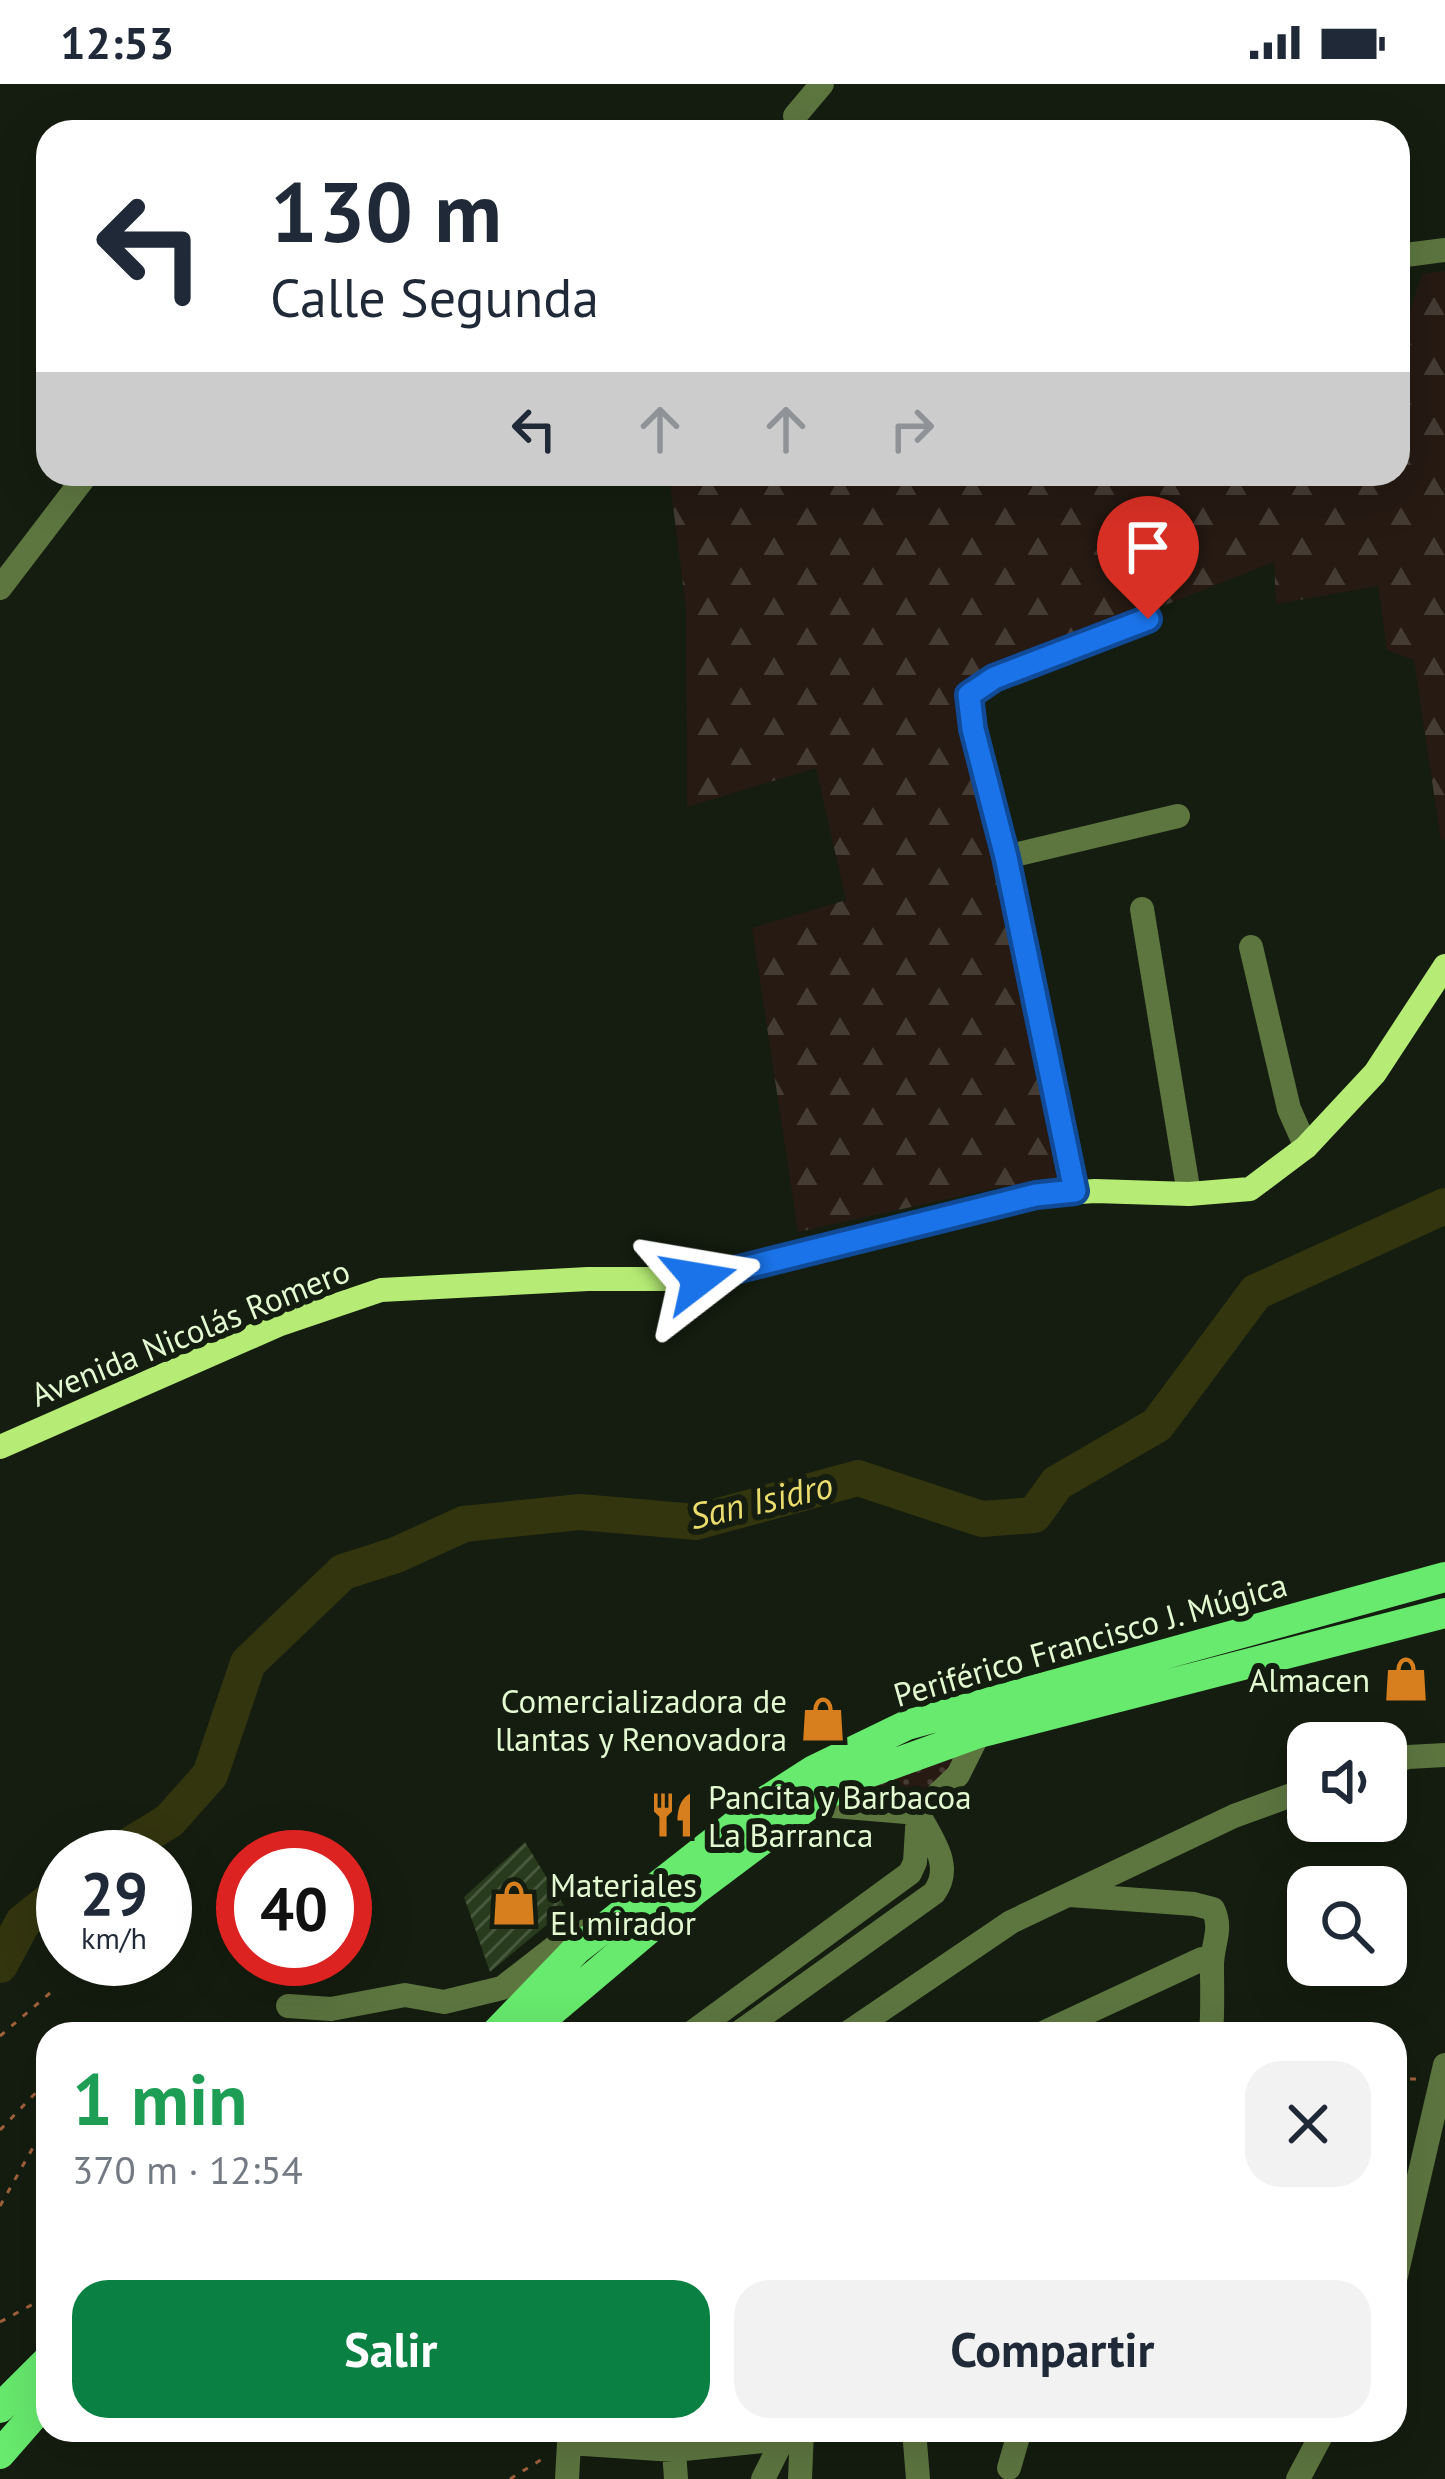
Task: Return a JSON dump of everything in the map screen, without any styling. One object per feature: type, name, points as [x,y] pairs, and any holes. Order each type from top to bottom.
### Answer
[{"type":"main road","name":"Periférico Francisco J. Múgica","points":[[507,2022],[576,1950],[767,1800],[814,1770],[908,1725],[1445,1577]]},
{"type":"main road","name":"Periférico Francisco J. Múgica","points":[[540,2022],[694,1891],[810,1804],[857,1777],[979,1733],[1445,1613]]},
{"type":"main road","points":[[0,2408],[36,2372]]},
{"type":"main road","points":[[0,2454],[36,2413]]},
{"type":"street","points":[[795,116],[822,84]]},
{"type":"street","points":[[1410,254],[1445,250]]},
{"type":"street","points":[[0,587],[78,486]]},
{"type":"street","points":[[1075,1191],[969,695],[994,678],[1148,619]]},
{"type":"street","points":[[1006,857],[1178,816]]},
{"type":"street","points":[[1142,909],[1189,1194]]},
{"type":"street","points":[[1252,946],[1289,1109],[1306,1147]]},
{"type":"street","name":"Avenida Nicolás Romero","points":[[0,1447],[278,1325],[381,1290],[588,1279],[699,1279],[1036,1195],[1250,1189],[1306,1147],[1395,1048],[1445,966]]},
{"type":"street","points":[[716,2022],[910,1873],[918,1813],[958,1775],[979,1733]]},
{"type":"street","points":[[1407,1757],[1445,1755]]},
{"type":"street","points":[[864,2022],[1011,1922],[1234,1816],[1287,1797]]},
{"type":"street","points":[[810,1804],[918,1813]]},
{"type":"street","points":[[754,2022],[934,1893],[943,1881],[944,1867],[918,1813]]},
{"type":"street","points":[[1062,1895],[1214,1909],[1220,1924],[1212,1964],[1212,2022]]},
{"type":"street","points":[[287,2006],[331,2009],[404,1995],[444,2002],[502,1988],[565,1939],[610,1923]]},
{"type":"street","points":[[842,1926],[860,1949]]},
{"type":"street","points":[[1067,2022],[1202,1959],[1212,1964]]},
{"type":"street","points":[[1407,2221],[1445,2065]]},
{"type":"street","points":[[567,2479],[568,2443],[674,2450],[753,2442]]},
{"type":"street","points":[[763,2479],[782,2442]]},
{"type":"street","points":[[800,2479],[802,2442]]},
{"type":"street","points":[[915,2442],[917,2479]]},
{"type":"street","points":[[1009,2468],[1017,2442]]},
{"type":"street","points":[[1298,2479],[1318,2442]]},
{"type":"street","points":[[674,2450],[676,2479]]},
{"type":"path","points":[[0,2036],[50,1993]]},
{"type":"path","points":[[0,2130],[36,2092]]},
{"type":"path","points":[[0,2206],[36,2142]]},
{"type":"path","points":[[0,2322],[36,2302]]},
{"type":"path","points":[[509,2479],[568,2443]]},
{"type":"green space","points":[[1445,271],[1445,839],[1441,841],[1414,660],[1387,650],[1378,586],[1276,604],[1274,562],[1150,611],[959,701],[1066,1180],[1002,1187],[798,1232],[752,928],[846,900],[816,768],[687,807],[686,608],[671,486],[1410,486],[1410,310],[1422,274]]},
{"type":"green space","points":[[968,1747],[917,1807],[834,1803],[871,1779]]},
{"type":"building","name":"Materiales El mirador","points":[[525,1842],[566,1909],[490,1972],[464,1897]]},
{"type":"waterway","name":"San Isidro","points":[[154,1830],[169,1821],[210,1775],[248,1663],[343,1572],[396,1555],[464,1524],[580,1512],[696,1522],[858,1478],[982,1519],[1034,1515],[1057,1483],[1157,1425],[1256,1292],[1445,1206]]},
{"type":"waterway","name":"San Isidro","points":[[0,1965],[23,1922],[36,1912]]},
{"type":"place","name":"Almacen","points":[[1406,1679]]},
{"type":"place","name":"Comercializadora de llantas y Renovadora","points":[[823,1719]]},
{"type":"place","name":"Pancita y Barbacoa La Barranca","points":[[672,1815]]},
{"type":"place","name":"Materiales El mirador","points":[[514,1903]]},
{"type":"route","points":[[699,1279],[1036,1195],[1075,1191],[969,695],[994,678],[1148,619]]}]
